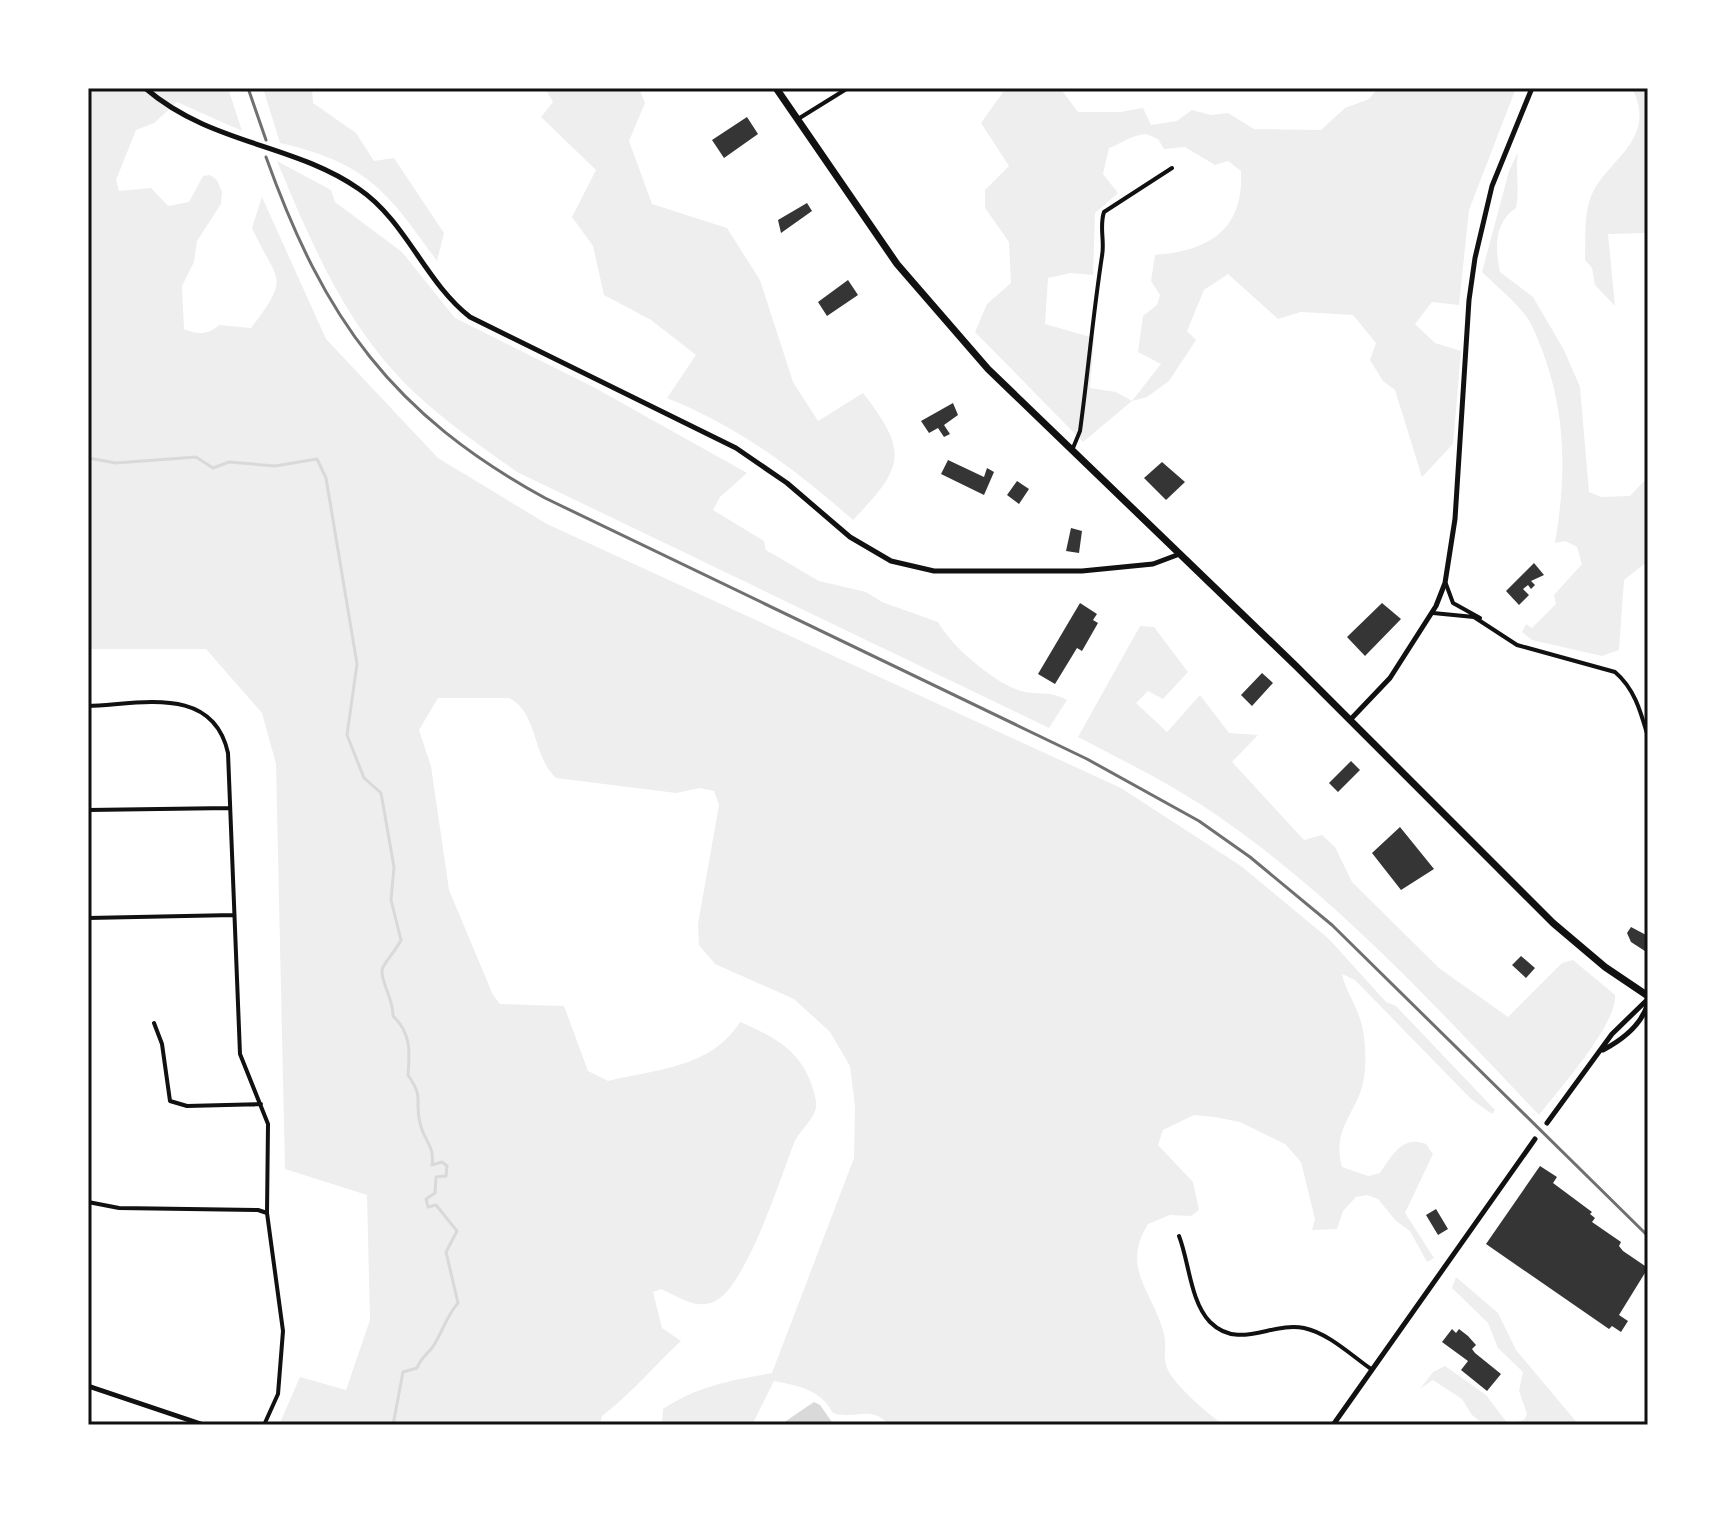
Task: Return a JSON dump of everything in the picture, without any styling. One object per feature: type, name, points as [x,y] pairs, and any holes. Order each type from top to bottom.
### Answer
[{"type":"main road","points":[[776,88],[858,211],[932,307],[1177,555],[1350,720],[1553,923],[1648,999]]},
{"type":"street","points":[[145,88],[185,118],[329,173],[365,193],[393,224],[443,294],[470,317],[736,448],[787,483],[850,537],[891,561],[934,571],[1082,571],[1153,564],[1177,555]]},
{"type":"street","points":[[796,120],[848,88]]},
{"type":"street","points":[[1350,720],[1390,678],[1430,613],[1446,580],[1455,519],[1469,300],[1475,258],[1492,186],[1532,88]]},
{"type":"street","points":[[1072,450],[1080,431],[1094,303],[1103,252],[1101,222],[1104,212],[1172,168]]},
{"type":"street","points":[[1446,580],[1453,603],[1517,645],[1615,672],[1636,699],[1648,737]]},
{"type":"street","points":[[1430,613],[1464,614],[1485,622]]},
{"type":"street","points":[[88,706],[184,703],[211,717],[224,732],[228,753],[240,1054],[261,1104],[270,1140],[267,1213],[283,1331],[278,1394],[264,1425]]},
{"type":"street","points":[[88,810],[230,808]]},
{"type":"street","points":[[88,918],[234,915]]},
{"type":"street","points":[[1547,1123],[1617,1029],[1648,999]]},
{"type":"street","points":[[1599,1053],[1625,1035],[1642,1017],[1648,999]]},
{"type":"street","points":[[154,1023],[162,1044],[170,1101],[187,1106],[261,1104]]},
{"type":"street","points":[[1333,1425],[1535,1139]]},
{"type":"street","points":[[88,1202],[119,1208],[258,1210],[267,1213]]},
{"type":"street","points":[[1179,1236],[1200,1306],[1211,1322],[1242,1336],[1302,1327],[1323,1336],[1371,1369]]},
{"type":"street","points":[[88,1386],[204,1425]]},
{"type":"shaded area","points":[[88,88],[228,88],[242,131],[177,102],[154,123],[136,130],[116,180],[119,191],[151,188],[168,206],[189,202],[203,176],[210,175],[217,180],[222,192],[221,204],[197,241],[194,262],[182,286],[184,329],[203,333],[219,325],[251,328],[272,297],[276,278],[252,228],[262,197],[326,339],[438,458],[547,524],[1121,788],[1241,866],[1329,939],[1386,1002],[1396,1006],[1495,1110],[1492,1114],[1471,1099],[1355,980],[1342,974],[1362,1025],[1365,1068],[1359,1095],[1340,1139],[1342,1167],[1368,1176],[1380,1173],[1404,1145],[1410,1142],[1426,1144],[1433,1154],[1405,1213],[1434,1258],[1427,1262],[1410,1231],[1396,1221],[1378,1199],[1367,1195],[1356,1197],[1343,1211],[1337,1229],[1312,1230],[1315,1219],[1301,1162],[1285,1144],[1240,1122],[1194,1115],[1163,1130],[1158,1145],[1193,1182],[1199,1210],[1191,1216],[1170,1215],[1148,1224],[1140,1240],[1138,1268],[1164,1334],[1168,1370],[1193,1400],[1225,1425],[889,1425],[876,1415],[833,1413],[815,1394],[774,1381],[752,1425],[662,1425],[663,1409],[676,1401],[729,1381],[772,1373],[854,1158],[855,1106],[850,1066],[830,1032],[794,999],[715,964],[699,945],[698,924],[719,805],[714,791],[700,788],[676,793],[556,778],[548,769],[525,713],[509,698],[438,698],[419,730],[431,766],[449,890],[493,995],[500,1004],[564,1006],[588,1071],[608,1081],[698,1058],[728,1037],[740,1022],[779,1042],[799,1060],[812,1085],[816,1107],[794,1143],[751,1252],[728,1290],[717,1300],[703,1304],[688,1302],[661,1289],[653,1292],[662,1328],[681,1341],[602,1416],[600,1425],[279,1425],[300,1377],[346,1390],[370,1320],[367,1195],[285,1169],[276,764],[262,713],[206,649],[88,649]]},
{"type":"shaded area","points":[[263,88],[312,88],[313,103],[356,133],[374,161],[394,158],[444,233],[437,261],[404,216],[372,183],[334,160],[280,143]]},
{"type":"shaded area","points":[[545,88],[639,88],[645,103],[629,141],[652,204],[727,228],[760,280],[793,382],[818,421],[863,393],[878,414],[894,446],[891,473],[853,520],[765,451],[718,422],[667,398],[696,355],[651,320],[604,295],[593,246],[572,217],[596,170],[541,117],[553,102]]},
{"type":"shaded area","points":[[1006,88],[1060,88],[1078,112],[1120,112],[1143,108],[1151,125],[1177,121],[1192,110],[1211,115],[1228,113],[1254,129],[1321,130],[1345,108],[1369,99],[1378,88],[1516,88],[1469,210],[1459,305],[1432,302],[1415,324],[1435,343],[1461,351],[1453,444],[1422,477],[1395,390],[1383,381],[1370,360],[1376,343],[1353,315],[1301,312],[1278,319],[1228,274],[1204,290],[1187,331],[1196,340],[1169,381],[1147,397],[1132,401],[1083,442],[975,332],[987,304],[1011,283],[1009,242],[985,208],[985,190],[1009,166],[981,123]],"holes":[[[1146,134],[1158,139],[1164,149],[1185,147],[1215,165],[1228,161],[1241,171],[1240,192],[1236,209],[1219,234],[1191,249],[1155,255],[1151,281],[1160,295],[1157,305],[1143,316],[1138,352],[1161,364],[1132,401],[1116,392],[1090,388],[1094,338],[1045,324],[1048,278],[1071,273],[1093,275],[1095,213],[1118,193],[1103,174],[1109,148]]]},
{"type":"shaded area","points":[[1632,88],[1648,88],[1648,233],[1608,234],[1615,306],[1595,285],[1592,268],[1585,260],[1586,225],[1593,192],[1635,135],[1639,121]]},
{"type":"shaded area","points":[[1518,152],[1516,208],[1504,221],[1498,236],[1500,272],[1533,297],[1564,350],[1580,387],[1589,492],[1601,497],[1630,496],[1648,477],[1648,561],[1624,580],[1619,650],[1602,656],[1532,640],[1522,632],[1526,624],[1532,628],[1556,604],[1554,595],[1582,564],[1577,547],[1565,541],[1555,543],[1562,487],[1561,433],[1552,380],[1543,353],[1523,312],[1482,272],[1509,171]]},
{"type":"shaded area","points":[[277,161],[331,190],[335,202],[402,252],[455,318],[597,389],[747,473],[720,497],[713,510],[764,541],[766,550],[819,581],[866,592],[882,602],[938,622],[976,664],[1014,688],[1056,695],[1067,700],[1049,728],[517,472],[478,444],[415,393],[370,342],[318,254]]},
{"type":"shaded area","points":[[1140,626],[1154,627],[1188,672],[1163,699],[1148,691],[1136,703],[1167,732],[1200,695],[1229,733],[1258,735],[1232,762],[1304,840],[1322,835],[1335,847],[1352,882],[1439,968],[1508,1017],[1562,963],[1573,960],[1615,995],[1607,1022],[1597,1039],[1539,1115],[1389,960],[1310,887],[1190,798],[1078,737]]},
{"type":"shaded area","points":[[1456,1277],[1498,1313],[1516,1350],[1579,1425],[1485,1425],[1472,1415],[1462,1399],[1433,1380],[1420,1389],[1433,1372],[1445,1366],[1486,1395],[1508,1424],[1524,1420],[1527,1414],[1519,1391],[1523,1372],[1498,1348],[1488,1323],[1452,1288]]},
{"type":"shaded area","points":[[814,1402],[820,1405],[834,1425],[780,1425]]},
{"type":"building","points":[[747,117],[758,134],[724,158],[712,140]]},
{"type":"building","points":[[807,203],[812,211],[781,233],[778,220]]},
{"type":"building","points":[[848,280],[858,295],[827,316],[818,302]]},
{"type":"building","points":[[953,403],[958,415],[944,425],[950,434],[944,437],[938,428],[929,433],[921,421]]},
{"type":"building","points":[[948,460],[984,477],[987,468],[994,472],[984,495],[941,474]]},
{"type":"building","points":[[1162,462],[1185,482],[1166,500],[1144,478]]},
{"type":"building","points":[[1017,481],[1029,489],[1019,504],[1007,495]]},
{"type":"building","points":[[1071,528],[1082,531],[1079,553],[1066,551]]},
{"type":"building","points":[[1534,563],[1544,575],[1531,581],[1535,585],[1531,589],[1528,585],[1523,589],[1529,595],[1519,605],[1506,591]]},
{"type":"building","points":[[1080,603],[1097,614],[1093,620],[1098,623],[1082,651],[1077,648],[1055,684],[1038,674]]},
{"type":"building","points":[[1382,603],[1401,619],[1365,656],[1347,637]]},
{"type":"building","points":[[1262,673],[1273,683],[1252,706],[1241,695]]},
{"type":"building","points":[[1351,761],[1360,770],[1338,792],[1329,783]]},
{"type":"building","points":[[1400,827],[1434,869],[1401,890],[1372,853]]},
{"type":"building","points":[[1631,927],[1648,936],[1648,953],[1631,942],[1627,933]]},
{"type":"building","points":[[1521,956],[1535,968],[1526,978],[1512,965]]},
{"type":"building","points":[[1540,1166],[1557,1177],[1553,1183],[1592,1212],[1590,1214],[1595,1218],[1592,1222],[1621,1242],[1619,1246],[1623,1251],[1648,1268],[1619,1315],[1628,1321],[1621,1332],[1612,1326],[1609,1329],[1486,1244]]},
{"type":"building","points":[[1436,1209],[1448,1229],[1438,1235],[1426,1215]]},
{"type":"building","points":[[1452,1329],[1456,1333],[1459,1329],[1468,1336],[1476,1345],[1472,1349],[1475,1353],[1501,1374],[1487,1391],[1461,1370],[1468,1361],[1442,1342]]},
{"type":"waterway","points":[[88,458],[116,463],[196,457],[213,468],[229,462],[275,466],[317,459],[326,478],[357,664],[347,735],[364,778],[381,793],[394,867],[391,900],[401,940],[382,972],[393,1016],[406,1036],[408,1075],[418,1095],[418,1115],[431,1148],[432,1165],[442,1162],[447,1166],[446,1176],[436,1177],[435,1193],[426,1199],[428,1207],[436,1205],[457,1231],[446,1252],[458,1303],[417,1368],[403,1372],[393,1425]]},
{"type":"railway","points":[[248,88],[266,140]]},
{"type":"railway","points":[[266,157],[288,215],[339,314],[370,357],[405,396],[445,432],[491,466],[545,498],[1087,759],[1199,821],[1250,857],[1332,925],[1648,1236]]}]
